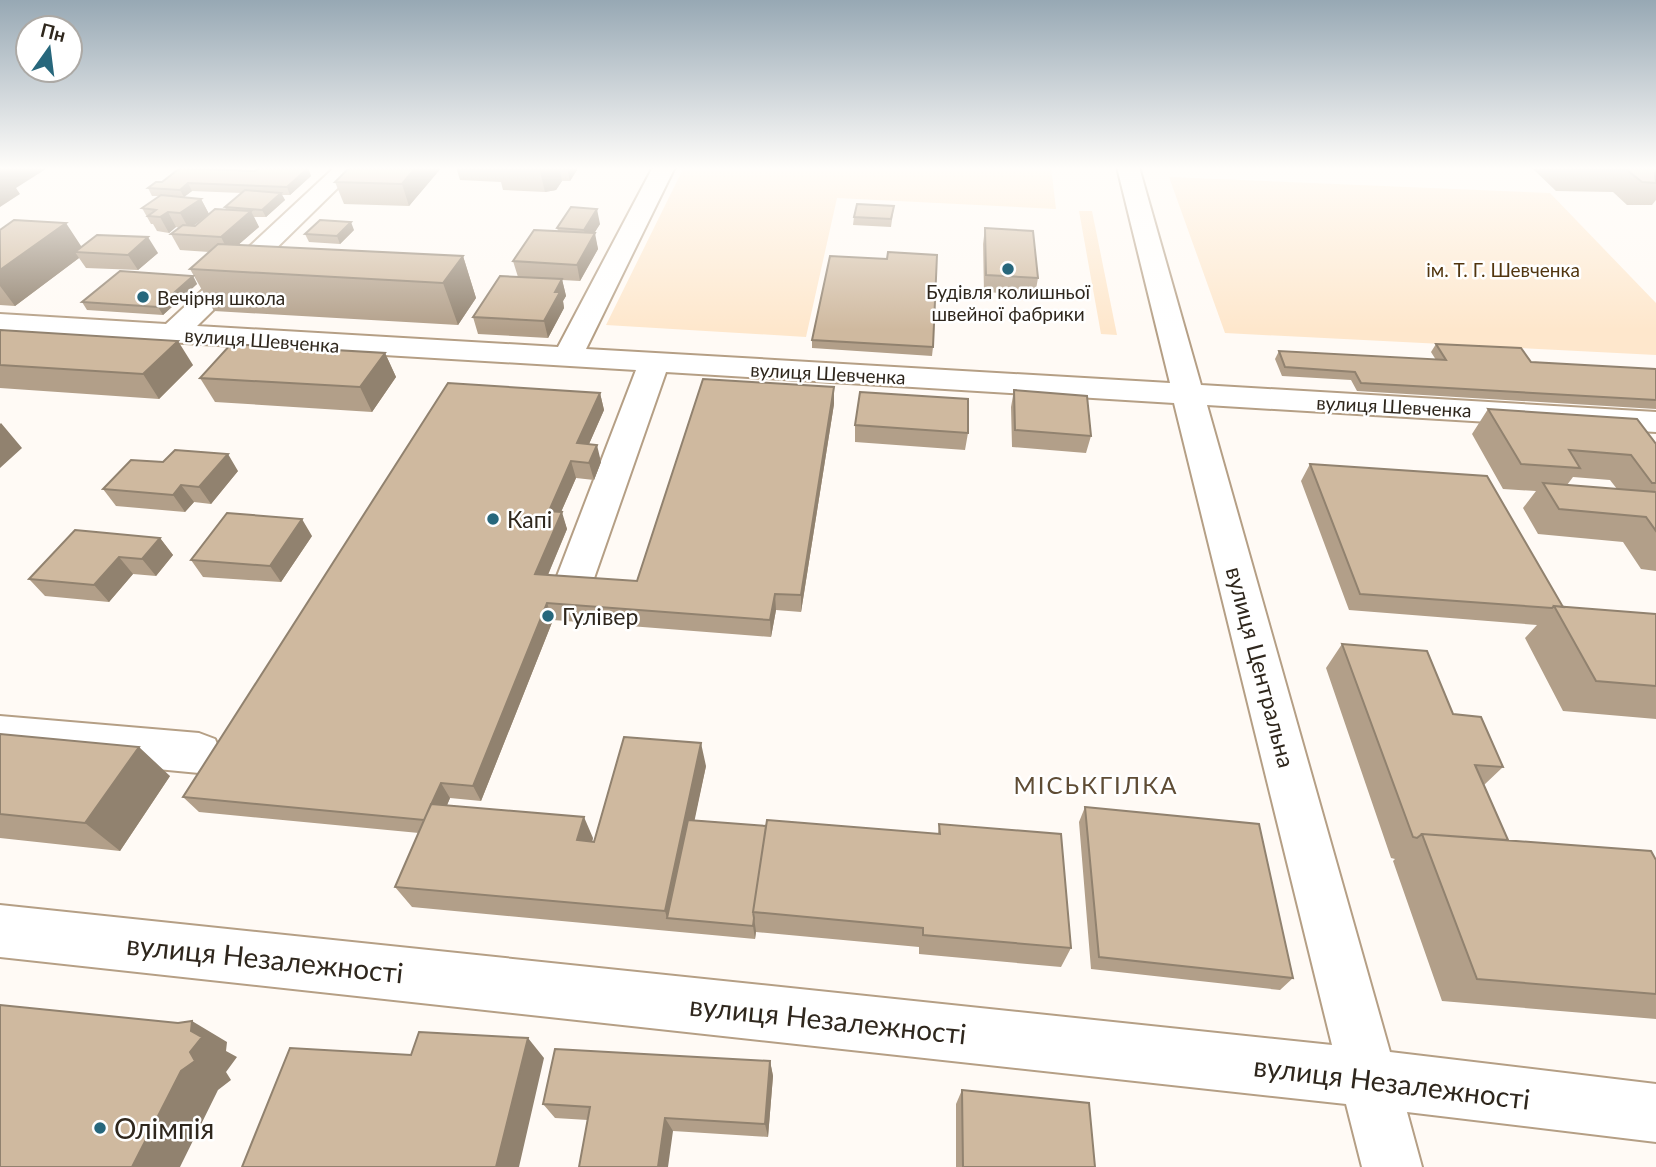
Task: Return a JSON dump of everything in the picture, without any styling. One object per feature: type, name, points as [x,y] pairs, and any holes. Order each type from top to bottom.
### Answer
[{"type":"street","points":[[172,334],[291,221]]},
{"type":"street","points":[[567,358],[636,221]]},
{"type":"street","name":"вулиця Центральна","points":[[1143,221],[1392,1167]]},
{"type":"street","name":"вулиця Шевченка","points":[[0,323],[1656,422]]},
{"type":"street","points":[[573,584],[654,363]]},
{"type":"street","points":[[0,736],[199,752]]},
{"type":"street","name":"вулиця Незалежності","points":[[0,931],[1368,1078],[1656,1113]]},
{"type":"green space","points":[[657,221],[832,221],[806,337],[606,325]]},
{"type":"green space","points":[[1081,221],[1094,221],[1117,335],[1101,334]]},
{"type":"green space","name":"ім. Т. Г. Шевченка","points":[[1185,221],[1577,221],[1656,303],[1656,355],[1225,333]]},
{"type":"building","points":[[12,221],[66,223],[0,270],[0,230]]},
{"type":"building","points":[[200,221],[239,221],[221,237],[171,234],[183,225],[195,226]]},
{"type":"building","points":[[318,221],[351,222],[337,236],[305,234]]},
{"type":"building","points":[[561,221],[589,221],[584,230],[557,228]]},
{"type":"building","name":"Будівля колишньої швейної фабрики","points":[[985,228],[1033,231],[1038,278],[986,275]]},
{"type":"building","points":[[534,230],[595,233],[577,265],[513,261]]},
{"type":"building","points":[[97,235],[148,237],[128,255],[75,252]]},
{"type":"building","points":[[218,244],[463,256],[443,283],[190,269]]},
{"type":"building","points":[[888,252],[937,255],[933,347],[812,340],[830,256],[887,259]]},
{"type":"building","name":"Вечірня школа","points":[[120,271],[193,276],[158,307],[82,302]]},
{"type":"building","points":[[500,276],[562,279],[555,292],[560,292],[544,321],[473,317]]},
{"type":"building","points":[[0,330],[178,341],[143,374],[0,365]]},
{"type":"building","points":[[231,344],[385,353],[360,387],[200,378]]},
{"type":"building","points":[[1436,344],[1521,348],[1531,362],[1656,369],[1656,400],[1361,383],[1355,372],[1285,367],[1279,351],[1446,360]]},
{"type":"building","name":"Гулівер","points":[[703,379],[834,387],[801,595],[775,594],[770,620],[547,603],[473,786],[441,783],[424,820],[183,797],[448,383],[600,393],[577,443],[597,445],[589,463],[571,461],[549,511],[562,512],[535,574],[637,581]]},
{"type":"building","points":[[1014,390],[1087,396],[1091,436],[1015,430]]},
{"type":"building","points":[[860,392],[968,399],[968,433],[855,425]]},
{"type":"building","points":[[1488,409],[1637,419],[1656,444],[1656,483],[1652,483],[1631,455],[1569,450],[1580,468],[1521,464]]},
{"type":"building","points":[[175,450],[228,454],[199,487],[181,485],[173,495],[103,489],[131,460],[163,462]]},
{"type":"building","points":[[1310,464],[1487,476],[1563,607],[1360,594]]},
{"type":"building","points":[[1543,483],[1656,492],[1656,531],[1646,517],[1559,509]]},
{"type":"building","points":[[227,513],[302,519],[270,566],[191,560]]},
{"type":"building","points":[[75,530],[160,538],[142,559],[119,557],[94,585],[29,579]]},
{"type":"building","points":[[1554,606],[1656,614],[1656,686],[1596,681]]},
{"type":"building","points":[[1342,644],[1427,651],[1453,714],[1481,717],[1503,767],[1475,765],[1508,840],[1422,834],[1417,838],[1413,837]]},
{"type":"building","points":[[0,734],[139,747],[85,823],[0,814]]},
{"type":"building","points":[[624,737],[701,743],[665,911],[395,887],[431,804],[584,817],[577,840],[594,842]]},
{"type":"building","points":[[1085,807],[1259,824],[1293,978],[1099,957]]},
{"type":"building","points":[[688,820],[766,826],[753,926],[667,918]]},
{"type":"building","points":[[767,820],[940,834],[939,824],[1061,834],[1071,948],[923,935],[923,928],[753,912]]},
{"type":"building","points":[[1422,834],[1651,851],[1656,860],[1656,994],[1477,979]]},
{"type":"building","name":"Олімпія","points":[[0,1005],[178,1023],[192,1021],[191,1031],[202,1037],[190,1052],[195,1061],[181,1071],[132,1167],[0,1167]]},
{"type":"building","points":[[419,1032],[528,1038],[496,1167],[242,1167],[290,1048],[411,1055]]},
{"type":"building","points":[[555,1049],[770,1061],[765,1124],[665,1118],[658,1167],[579,1167],[590,1107],[543,1104]]},
{"type":"building","points":[[962,1090],[1089,1103],[1095,1167],[963,1167]]},
{"type":"place","name":"Будівля колишньої швейної фабрики","points":[[1008,269]]},
{"type":"place","name":"Вечірня школа","points":[[143,297]]},
{"type":"place","name":"Капі","points":[[493,519]]},
{"type":"place","name":"Гулівер","points":[[548,616]]},
{"type":"place","name":"Олімпія","points":[[100,1128]]},
{"type":"district","name":"МІСЬКГІЛКА","points":[[1096,784]]}]
